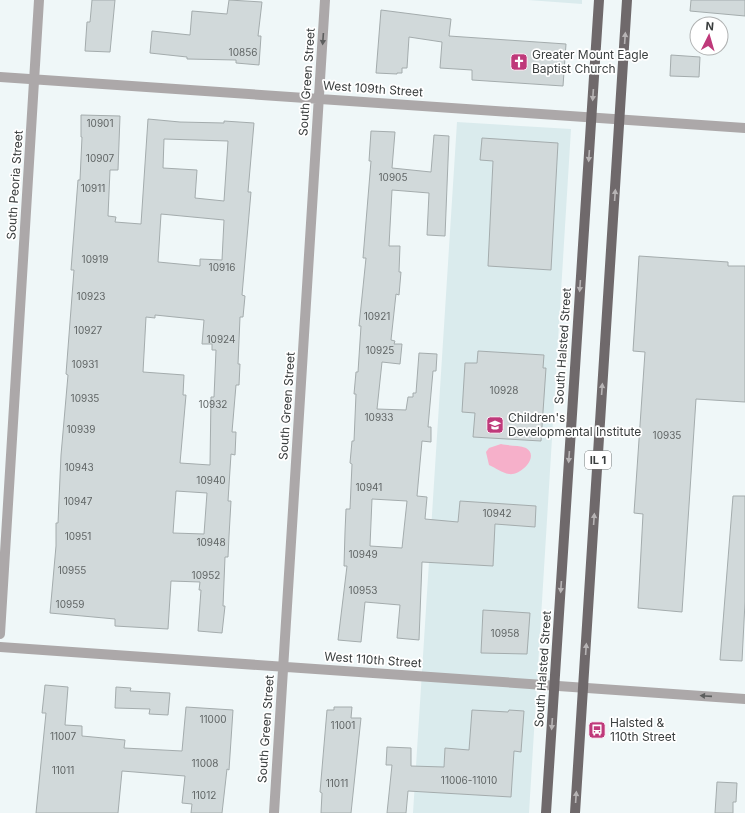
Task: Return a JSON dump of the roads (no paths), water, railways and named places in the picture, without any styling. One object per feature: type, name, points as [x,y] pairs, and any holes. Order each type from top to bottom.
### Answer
[{"type":"main road","name":"South Halsted Street","points":[[546,813],[599,0]]},
{"type":"main road","name":"IL 1","points":[[575,813],[627,0]]},
{"type":"street","name":"South Peoria Street","points":[[0,634],[39,0]]},
{"type":"street","name":"South Green Street","points":[[274,813],[325,0]]},
{"type":"street","name":"West 109th Street","points":[[0,77],[745,128]]},
{"type":"street","name":"West 110th Street","points":[[0,646],[745,699]]},
{"type":"place","name":"Greater Mount Eagle Baptist Church","points":[[519,62]]},
{"type":"place","name":"Children's Developmental Institute","points":[[495,425]]},
{"type":"place","name":"Halsted & 110th Street","points":[[597,730]]}]
